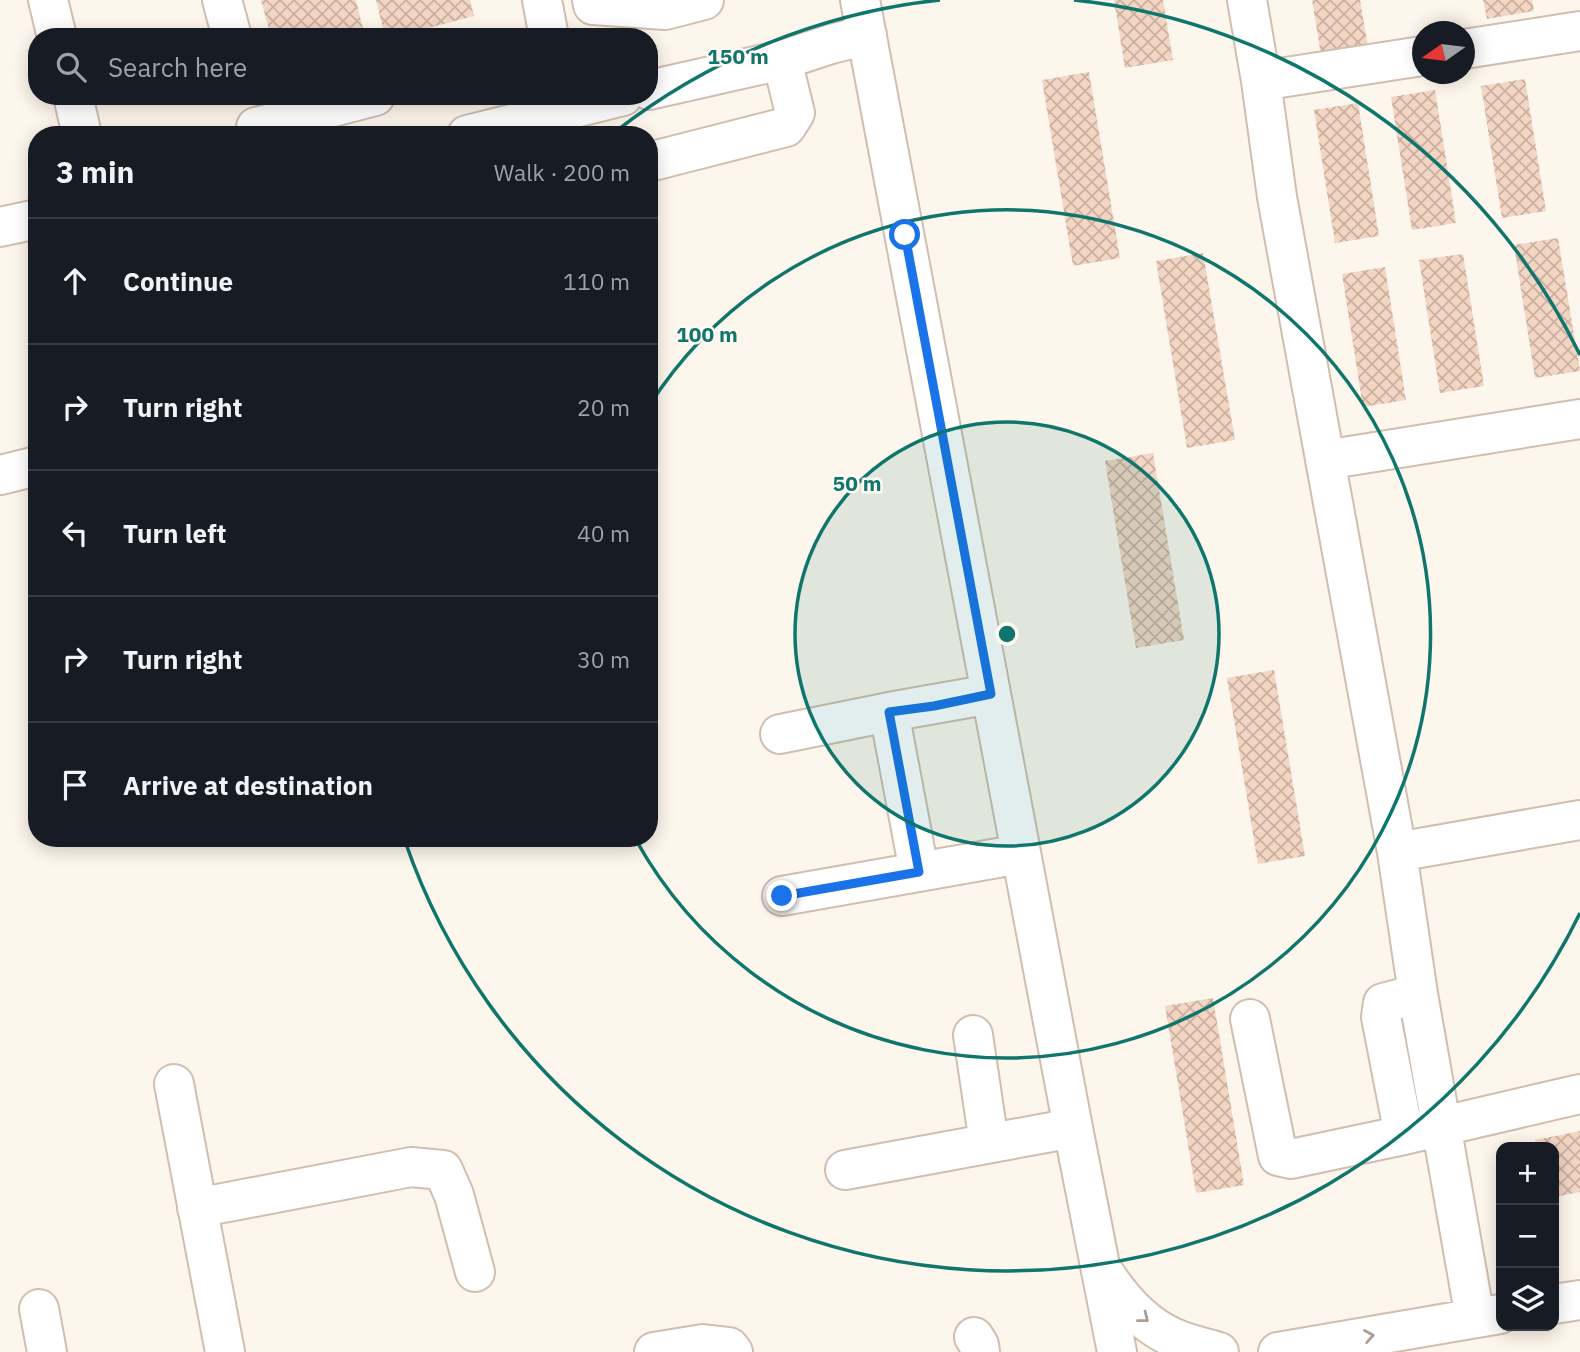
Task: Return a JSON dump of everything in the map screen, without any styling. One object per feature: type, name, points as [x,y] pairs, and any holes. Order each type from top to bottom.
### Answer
[{"type":"street","points":[[48,0],[55,28]]},
{"type":"street","points":[[222,0],[230,28]]},
{"type":"street","points":[[542,0],[547,28]]},
{"type":"street","points":[[614,3],[665,10],[704,0]]},
{"type":"street","points":[[1247,0],[1278,197],[1397,852],[1441,1126],[1488,1316],[1278,1352]]},
{"type":"street","points":[[658,88],[782,60],[831,44],[863,17],[1117,1352]]},
{"type":"street","points":[[1475,48],[1580,32]]},
{"type":"street","points":[[1261,81],[1412,58]]},
{"type":"street","points":[[658,160],[786,127],[795,113],[782,60]]},
{"type":"street","points":[[75,105],[80,126]]},
{"type":"street","points":[[254,119],[328,105]]},
{"type":"street","points":[[508,126],[592,105]]},
{"type":"street","points":[[0,227],[28,221]]},
{"type":"street","points":[[1325,460],[1580,419]]},
{"type":"street","points":[[0,475],[28,469]]},
{"type":"street","points":[[780,734],[991,694]]},
{"type":"street","points":[[889,712],[919,872]]},
{"type":"street","points":[[1397,852],[1580,820]]},
{"type":"street","points":[[782,896],[1021,854]]},
{"type":"street","points":[[1404,1135],[1381,1017],[1383,1003],[1418,994]]},
{"type":"street","points":[[1250,1019],[1278,1156],[1291,1159],[1580,1094]]},
{"type":"street","points":[[973,1035],[989,1143]]},
{"type":"street","points":[[174,1084],[225,1352]]},
{"type":"street","points":[[845,1170],[1073,1128]]},
{"type":"street","points":[[197,1208],[411,1167],[443,1170],[454,1195],[475,1272]]},
{"type":"street","points":[[1101,1266],[1115,1289],[1140,1317],[1172,1337],[1219,1352]]},
{"type":"street","points":[[1559,1303],[1580,1300]]},
{"type":"street","points":[[39,1309],[47,1352]]},
{"type":"street","points":[[654,1352],[704,1344],[729,1347],[733,1352]]},
{"type":"building","points":[[261,0],[356,0],[363,28],[269,28]]},
{"type":"building","points":[[376,0],[470,0],[474,16],[428,28],[383,28]]},
{"type":"building","points":[[1114,0],[1163,0],[1173,60],[1125,68]]},
{"type":"building","points":[[1312,0],[1360,0],[1368,47],[1321,55]]},
{"type":"building","points":[[1483,0],[1532,0],[1534,11],[1487,19]]},
{"type":"building","points":[[1089,72],[1120,258],[1073,266],[1042,80]]},
{"type":"building","points":[[1525,79],[1546,211],[1502,218],[1481,86]]},
{"type":"building","points":[[1435,90],[1456,223],[1412,230],[1391,97]]},
{"type":"building","points":[[1358,103],[1379,236],[1335,243],[1314,110]]},
{"type":"building","points":[[1558,238],[1580,371],[1535,378],[1514,245]]},
{"type":"building","points":[[1203,253],[1235,440],[1187,448],[1156,261]]},
{"type":"building","points":[[1463,254],[1484,386],[1440,393],[1419,260]]},
{"type":"building","points":[[1385,267],[1406,400],[1363,407],[1342,274]]},
{"type":"building","points":[[1153,453],[1184,640],[1136,648],[1105,461]]},
{"type":"building","points":[[1274,670],[1305,856],[1258,864],[1227,678]]},
{"type":"building","points":[[1213,998],[1244,1185],[1196,1193],[1165,1006]]},
{"type":"building","points":[[1580,1131],[1580,1192],[1559,1196],[1559,1142],[1535,1140]]},
{"type":"route","points":[[782,896],[919,872],[889,712],[991,694],[905,235]]}]
